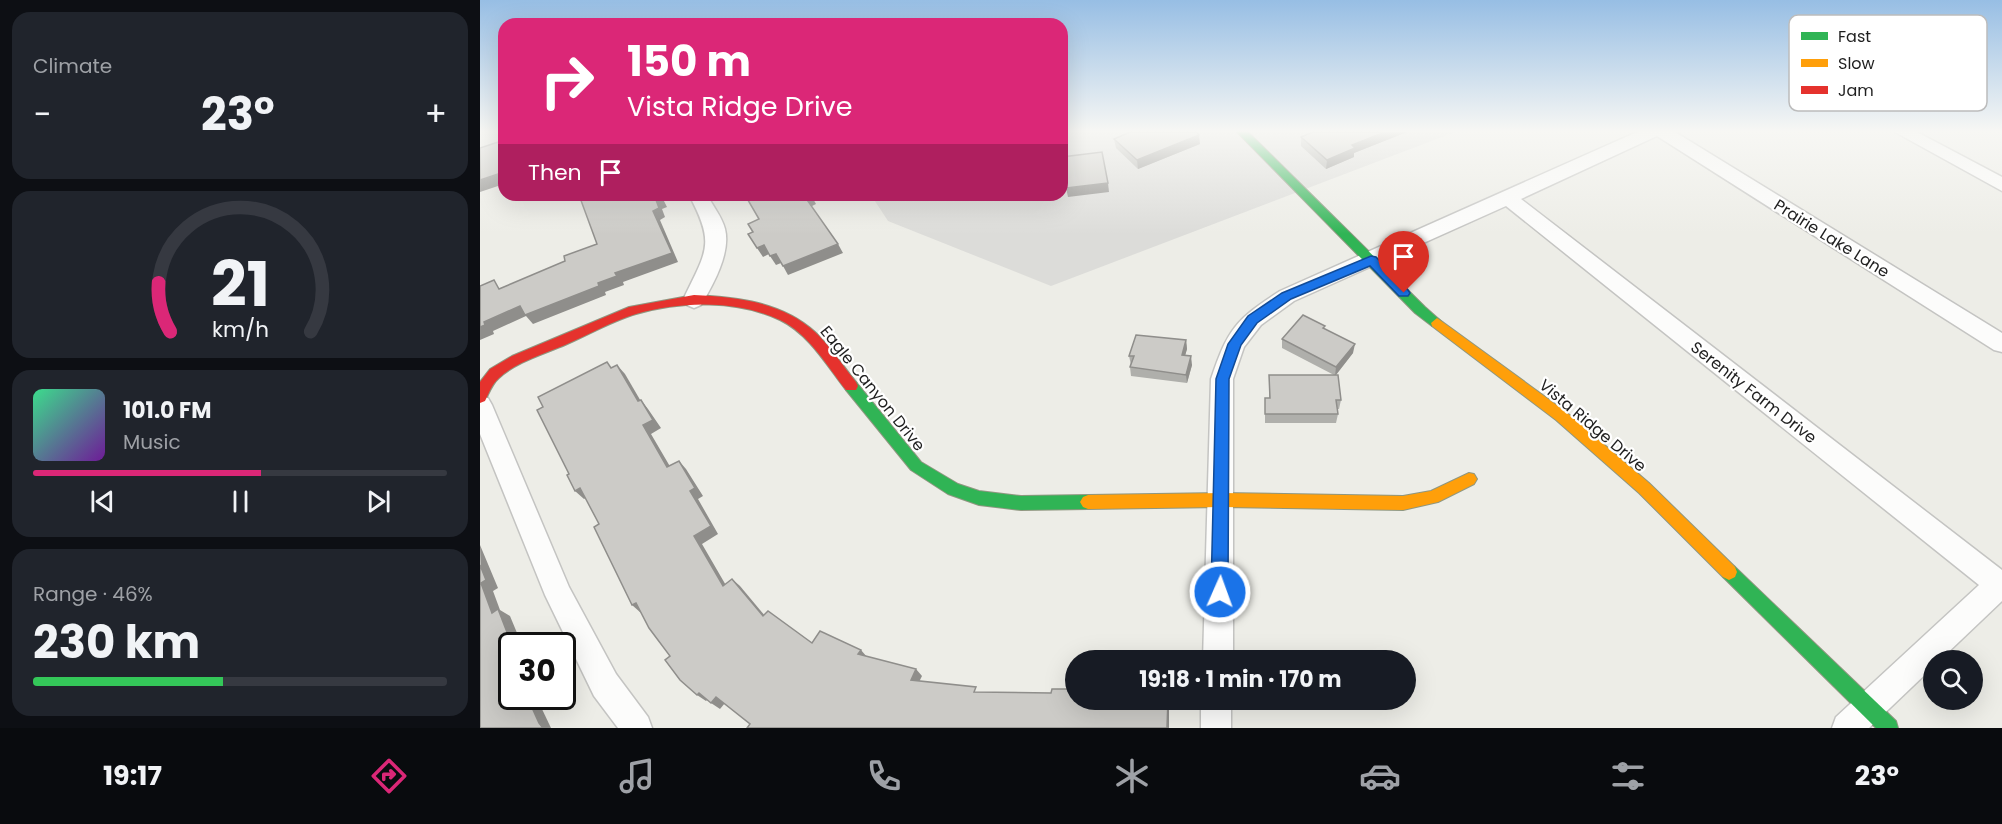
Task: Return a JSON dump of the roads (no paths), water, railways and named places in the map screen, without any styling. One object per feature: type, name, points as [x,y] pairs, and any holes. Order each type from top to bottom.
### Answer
[{"type":"street","name":"Vista Ridge Drive","points":[[1280,166],[1420,310],[1561,416],[1644,488],[1879,718]]},
{"type":"street","points":[[1218,650],[1222,379],[1234,344],[1253,319],[1287,296],[1576,166]]},
{"type":"street","name":"Prairie Lake Lane","points":[[1716,166],[2002,344]]},
{"type":"street","points":[[1966,166],[2002,185]]},
{"type":"street","name":"Serenity Farm Drive","points":[[1507,197],[2001,586]]},
{"type":"street","points":[[693,300],[708,266],[714,248],[716,231],[701,201]]},
{"type":"street","name":"Eagle Canyon Drive","points":[[481,397],[495,373],[517,360],[634,310],[693,300],[729,302],[764,309],[787,318],[811,336],[916,466],[953,489],[979,498],[1021,503],[1222,500],[1403,503],[1433,497],[1469,479]]},
{"type":"street","points":[[481,397],[559,595],[605,685],[637,728]]},
{"type":"street","points":[[1847,728],[1879,718],[2001,586]]},
{"type":"street","points":[[1216,710],[1216,728]]}]
